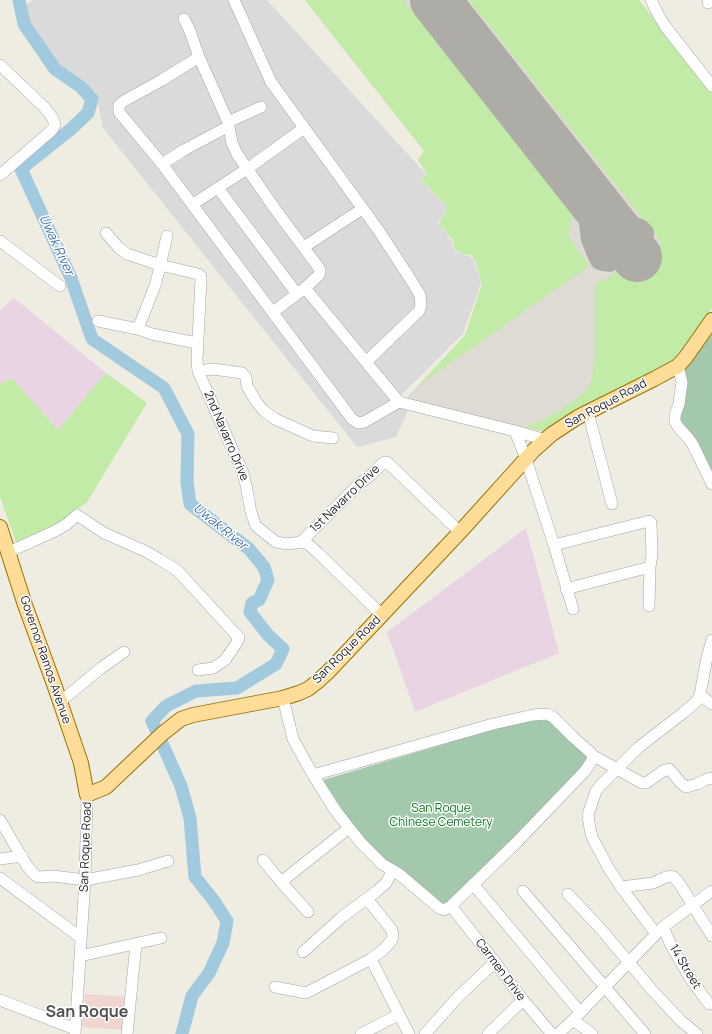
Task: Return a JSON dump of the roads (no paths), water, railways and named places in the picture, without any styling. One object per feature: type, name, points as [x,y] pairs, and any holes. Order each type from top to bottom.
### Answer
[{"type":"main road","name":"San Roque Road","points":[[87,794],[106,787],[158,738],[181,719],[193,715],[283,698],[308,689],[328,672],[460,532],[526,459],[552,434],[578,417],[678,366],[712,320]]},
{"type":"main road","name":"Governor Ramos Avenue","points":[[3,540],[81,763],[87,794]]},
{"type":"street","points":[[234,0],[271,82],[379,231],[420,295],[421,305],[419,311],[366,362]]},
{"type":"street","points":[[650,0],[665,26],[712,86]]},
{"type":"street","points":[[184,19],[229,124],[232,143],[237,154],[275,209],[319,268],[319,275],[273,312]]},
{"type":"street","points":[[199,57],[124,101],[119,105],[119,112],[193,204],[352,419],[358,423],[364,422],[399,402]]},
{"type":"street","points":[[0,175],[52,130],[55,124],[52,117],[44,107],[2,70]]},
{"type":"street","points":[[162,164],[229,124],[261,107]]},
{"type":"street","points":[[193,204],[247,169],[304,128]]},
{"type":"street","points":[[218,188],[301,291],[366,362],[399,402],[546,440]]},
{"type":"street","points":[[304,247],[362,209]]},
{"type":"street","points":[[106,233],[119,248],[127,254],[160,265]]},
{"type":"street","points":[[138,330],[156,283],[168,236]]},
{"type":"street","points":[[0,241],[60,286]]},
{"type":"street","name":"2nd Navarro Drive","points":[[160,265],[198,274],[200,276],[197,343],[198,371],[243,472],[250,512],[256,526],[276,542],[288,544],[301,542]]},
{"type":"street","points":[[98,321],[197,343]]},
{"type":"street","points":[[678,366],[682,382],[675,415],[675,422],[693,445],[712,484]]},
{"type":"street","points":[[198,371],[213,369],[242,373],[246,377],[247,386],[257,403],[264,411],[275,419],[313,436],[333,438]]},
{"type":"street","points":[[588,412],[612,504]]},
{"type":"street","points":[[515,431],[526,459],[554,544],[573,609]]},
{"type":"street","name":"1st Navarro Drive","points":[[301,542],[383,462],[387,462],[460,532]]},
{"type":"street","points":[[3,540],[55,531],[67,524],[77,515],[104,533],[159,558],[178,571],[239,638],[225,660],[213,668],[198,670]]},
{"type":"street","points":[[554,544],[649,521],[651,523],[652,554],[650,567],[649,606]]},
{"type":"street","points":[[301,542],[308,544],[318,553],[382,615]]},
{"type":"street","points":[[566,589],[650,567]]},
{"type":"street","points":[[712,640],[707,657],[700,695],[712,704]]},
{"type":"street","points":[[60,702],[101,668],[124,652]]},
{"type":"street","name":"14 Street","points":[[700,695],[689,709],[639,747],[596,790],[588,815],[590,829],[609,869],[621,887],[672,947],[690,978],[709,1004]]},
{"type":"street","points":[[283,698],[293,739],[335,810],[361,844],[372,855],[382,864],[399,874],[439,908],[444,910],[451,906],[516,843],[585,771],[593,759],[592,755]]},
{"type":"street","points":[[313,775],[493,724],[533,715],[547,714],[553,716],[592,755],[642,783],[646,783],[668,769],[686,787],[710,778],[712,779]]},
{"type":"street","name":"San Roque Road","points":[[75,1032],[85,880],[87,794]]},
{"type":"street","points":[[0,820],[29,869],[38,877],[54,876],[85,880],[138,870],[168,861]]},
{"type":"street","points":[[281,882],[349,828]]},
{"type":"street","points":[[0,859],[22,856]]},
{"type":"street","points":[[262,860],[308,912]]},
{"type":"street","points":[[303,952],[342,917],[367,899],[386,882],[393,870]]},
{"type":"street","points":[[621,887],[653,883],[670,876],[674,877],[712,936]]},
{"type":"street","points":[[0,878],[81,938]]},
{"type":"street","points":[[473,884],[592,1034]]},
{"type":"street","points":[[558,1034],[659,931],[712,891]]},
{"type":"street","points":[[523,892],[645,1034]]},
{"type":"street","points":[[568,894],[600,928],[676,1016],[697,1034]]},
{"type":"street","points":[[275,987],[306,994],[371,959],[383,950],[392,940],[392,930],[367,899]]},
{"type":"street","name":"Carmen Drive","points":[[451,906],[523,1000],[552,1034]]},
{"type":"street","points":[[80,956],[161,938]]},
{"type":"street","points":[[127,1034],[136,944]]},
{"type":"street","points":[[371,959],[398,1015],[409,1034]]},
{"type":"street","points":[[425,1034],[457,998],[495,962]]},
{"type":"street","points":[[0,1000],[75,1032]]},
{"type":"street","points":[[488,1034],[523,1000]]},
{"type":"street","points":[[361,1034],[398,1015]]},
{"type":"waterway","name":"Uwak River","points":[[19,0],[24,24],[55,69],[81,87],[92,99],[88,113],[71,129],[21,169],[71,278],[92,339],[164,388],[188,434],[187,482],[190,504],[249,549],[264,567],[268,580],[259,600],[252,603],[250,612],[268,635],[283,649],[276,664],[237,688],[196,691],[166,706],[152,721],[181,786],[190,818],[195,877],[214,901],[227,921],[223,943],[209,973],[192,996],[182,1034]]},
{"type":"district","name":"San Roque","points":[[87,1013]]},
{"type":"park label","name":"San Roque Chinese Cemetery","points":[[441,816]]}]
